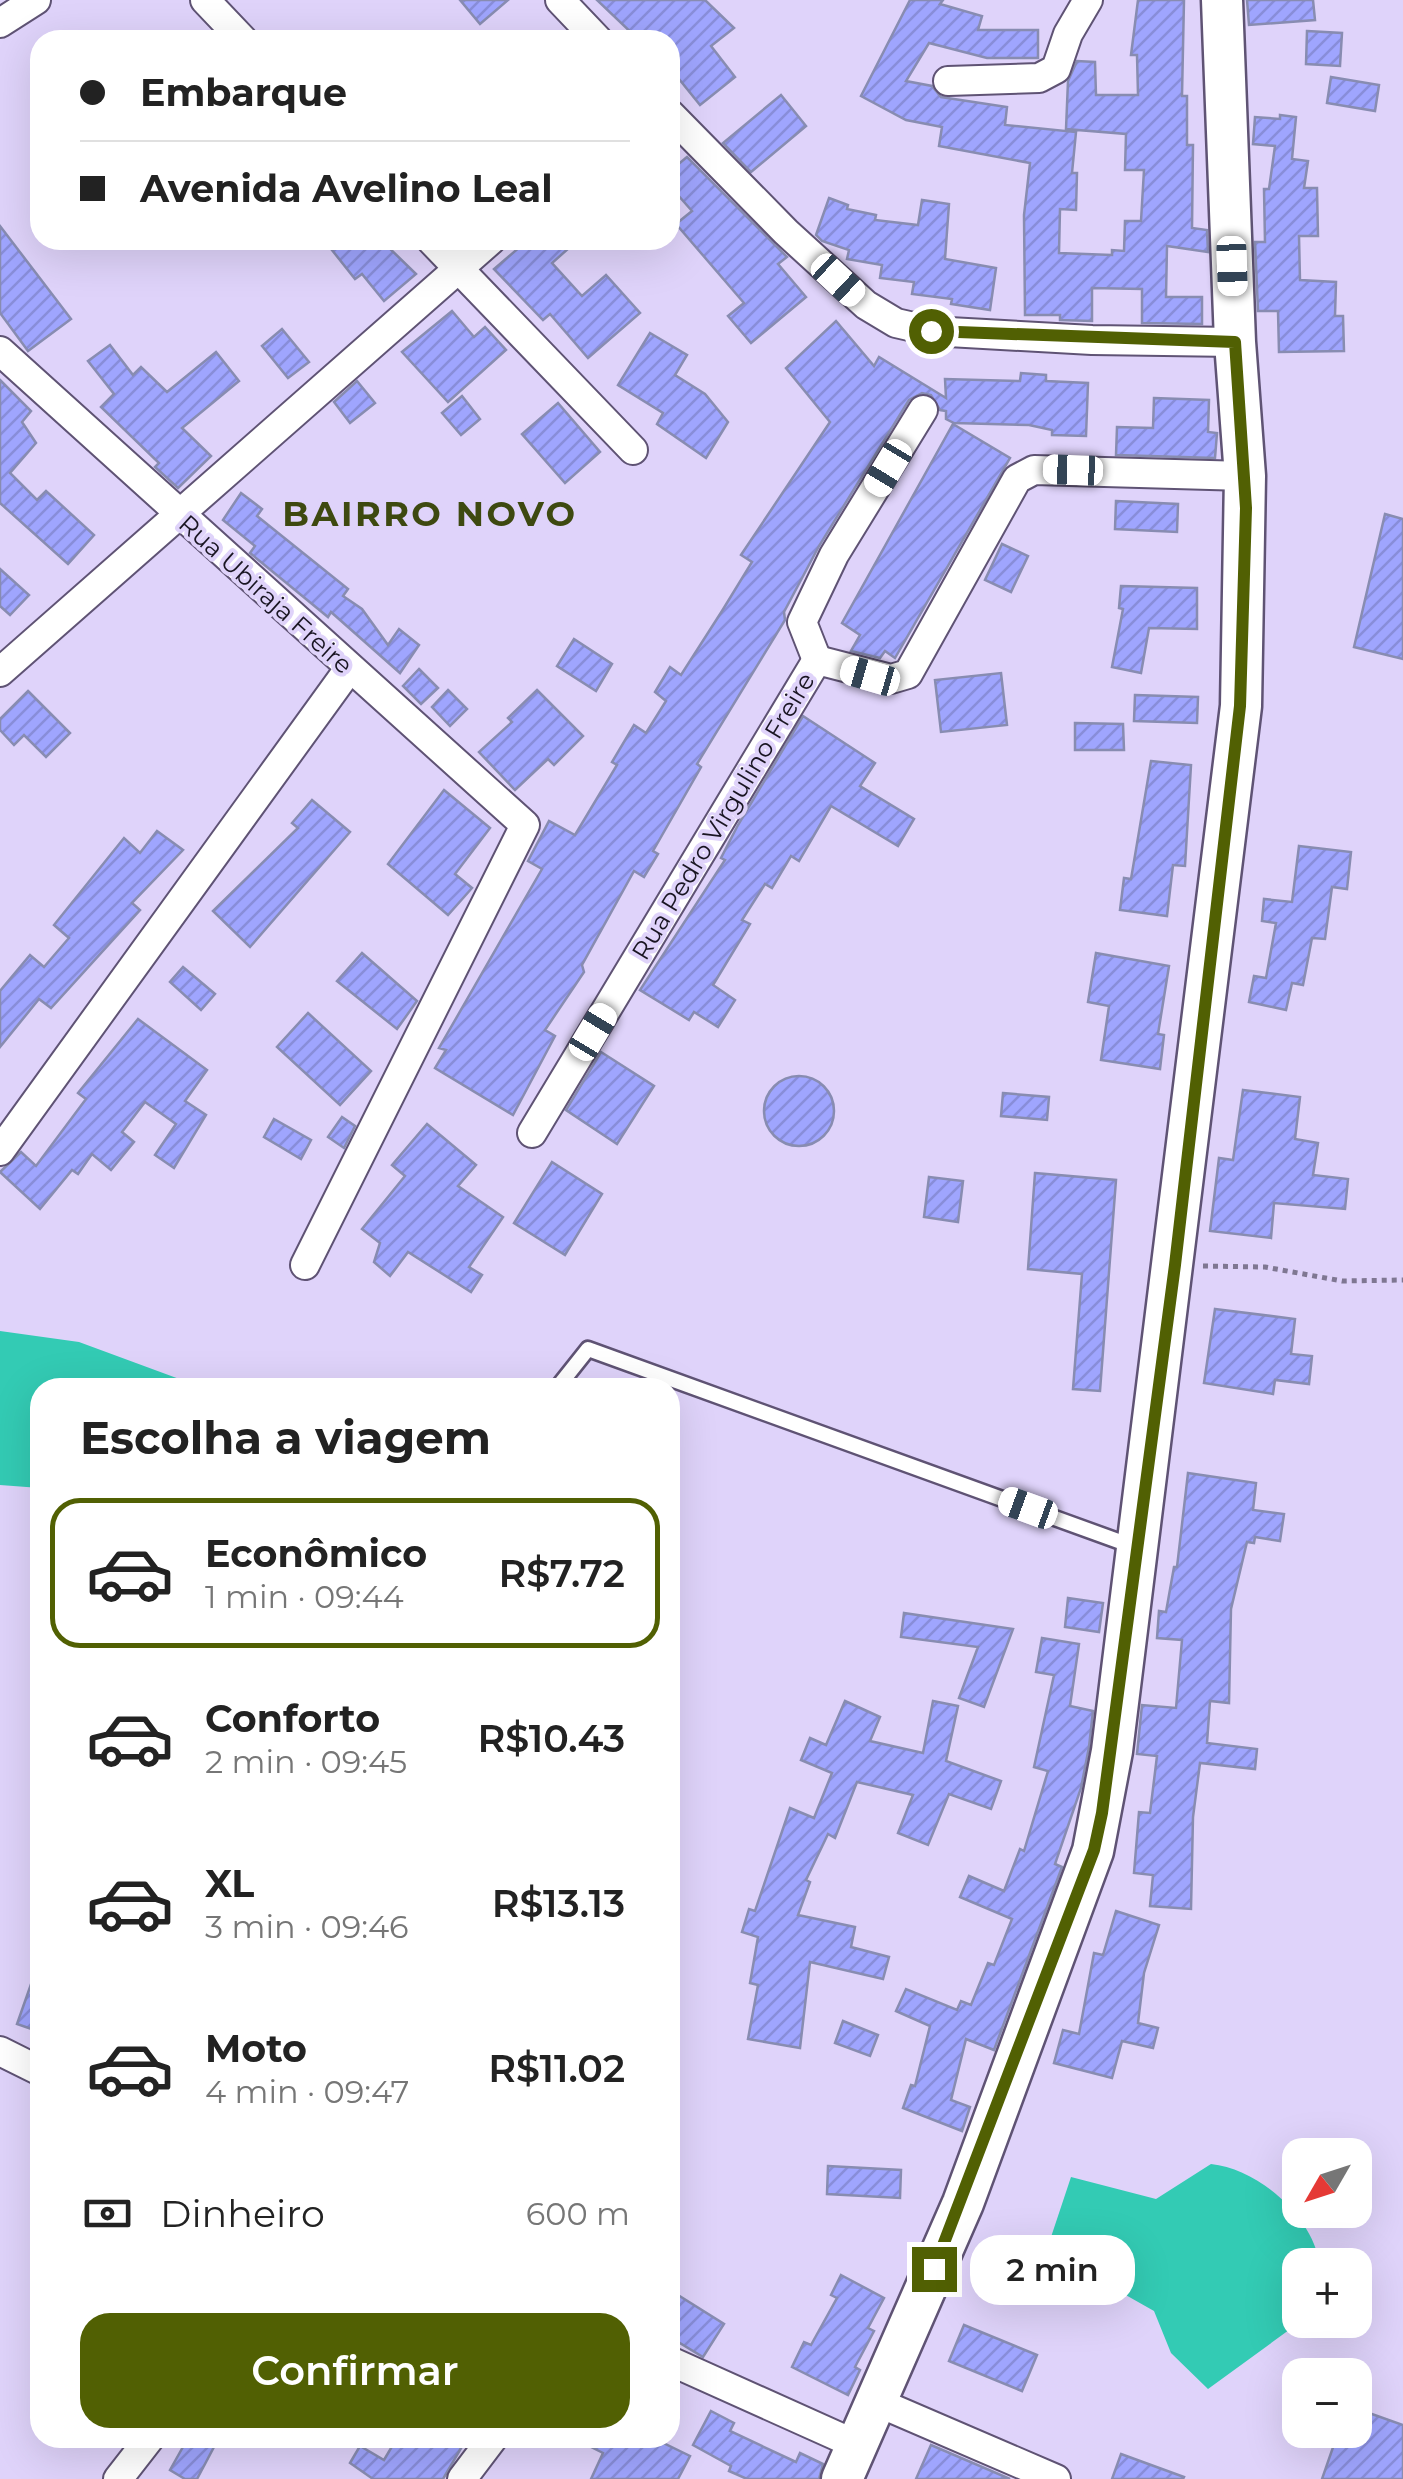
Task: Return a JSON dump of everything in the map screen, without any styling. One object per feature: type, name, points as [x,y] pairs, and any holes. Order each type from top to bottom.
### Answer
[{"type":"main road","points":[[850,2462],[963,2202],[1094,1850],[1112,1751],[1175,1265],[1240,706],[1246,476],[1235,342],[1222,0]]},
{"type":"street","points":[[0,23],[36,0]]},
{"type":"street","points":[[205,0],[234,30]]},
{"type":"street","points":[[560,0],[588,30]]},
{"type":"street","points":[[948,81],[1039,78],[1056,69],[1068,34],[1088,0]]},
{"type":"street","points":[[680,124],[799,244],[866,305],[896,323],[931,331],[1235,342]]},
{"type":"street","points":[[439,250],[633,450]]},
{"type":"street","points":[[0,672],[479,250]]},
{"type":"street","name":"Rua Ubiraja Freire","points":[[0,351],[178,516],[525,825],[304,1265]]},
{"type":"street","points":[[816,660],[802,622],[834,555],[923,410]]},
{"type":"street","name":"Rua Pedro Virgulino Freire","points":[[532,1133],[816,660],[891,679],[908,674],[1017,480],[1034,470],[1246,476]]},
{"type":"street","points":[[0,1150],[348,669]]},
{"type":"street","points":[[0,2051],[30,2066]]},
{"type":"street","points":[[680,2366],[850,2462]]},
{"type":"street","points":[[877,2402],[1056,2479]]},
{"type":"street","points":[[118,2479],[142,2448]]},
{"type":"street","points":[[462,2479],[485,2448]]},
{"type":"lane","points":[[565,1378],[588,1349],[668,1378]]},
{"type":"lane","points":[[680,1382],[1138,1548]]},
{"type":"path","points":[[1175,1265],[1264,1267],[1342,1281],[1403,1280]]},
{"type":"shaded area","points":[[0,1331],[79,1342],[177,1378],[30,1378],[30,1487],[0,1485]]},
{"type":"shaded area","points":[[1211,2164],[1229,2168],[1265,2185],[1281,2198],[1282,2228],[1306,2228],[1315,2248],[1282,2248],[1282,2335],[1208,2389],[1171,2353],[1154,2311],[1078,2268],[1049,2243],[1071,2177],[1156,2199]]},
{"type":"building","points":[[460,0],[508,0],[480,24]]},
{"type":"building","points":[[597,0],[705,0],[734,28],[711,46],[735,77],[700,105],[680,80],[680,30],[628,30]]},
{"type":"building","points":[[910,0],[943,0],[940,4],[982,16],[978,30],[1038,30],[1038,58],[987,58],[929,43],[906,81],[932,86],[941,97],[1007,107],[1005,125],[1076,132],[1072,173],[1077,173],[1076,210],[1060,209],[1059,253],[1112,255],[1112,250],[1124,251],[1125,221],[1141,221],[1144,170],[1125,170],[1126,134],[1066,129],[1068,81],[1077,61],[1095,62],[1096,95],[1138,95],[1137,55],[1131,55],[1138,0],[1184,0],[1182,96],[1187,96],[1187,145],[1193,145],[1192,228],[1207,230],[1208,252],[1167,246],[1166,297],[1202,297],[1202,324],[1142,323],[1142,289],[1092,288],[1092,321],[1060,320],[1060,315],[1025,315],[1024,215],[1030,163],[939,146],[942,127],[906,120],[861,96]]},
{"type":"building","points":[[1247,0],[1313,0],[1315,20],[1249,25]]},
{"type":"building","points":[[1307,31],[1342,33],[1340,66],[1306,64]]},
{"type":"building","points":[[1331,77],[1379,85],[1375,111],[1327,103]]},
{"type":"building","points":[[781,95],[806,126],[751,172],[723,143]]},
{"type":"building","points":[[1280,115],[1296,117],[1292,159],[1308,161],[1304,188],[1317,188],[1318,236],[1299,236],[1300,280],[1336,282],[1335,316],[1343,316],[1344,351],[1279,352],[1278,311],[1258,311],[1255,242],[1265,242],[1264,189],[1269,189],[1275,146],[1253,144],[1255,117],[1280,119]]},
{"type":"building","points":[[687,157],[787,257],[778,264],[806,297],[751,343],[728,316],[744,303],[680,229],[680,221],[692,211],[680,197],[680,163]]},
{"type":"building","points":[[829,198],[848,205],[847,209],[876,215],[875,220],[918,225],[922,200],[949,204],[945,259],[996,268],[990,310],[951,304],[952,299],[912,294],[914,282],[880,278],[882,265],[847,259],[849,250],[816,235]]},
{"type":"building","points":[[0,226],[71,319],[28,351],[0,313]]},
{"type":"building","points":[[332,250],[391,250],[416,274],[384,301],[362,274],[355,279]]},
{"type":"building","points":[[516,250],[567,250],[552,263],[582,296],[606,275],[640,313],[588,358],[550,314],[543,320],[494,269]]},
{"type":"building","points":[[452,311],[474,337],[485,327],[506,350],[448,402],[402,352]]},
{"type":"building","points":[[836,321],[874,366],[879,357],[946,398],[945,379],[1020,381],[1021,373],[1046,375],[1046,381],[1088,383],[1086,436],[1052,435],[1052,430],[1029,425],[954,423],[946,419],[946,411],[940,410],[931,395],[922,393],[909,400],[819,546],[784,612],[785,620],[697,764],[701,767],[653,851],[658,854],[644,877],[634,871],[582,965],[584,972],[545,1030],[555,1036],[513,1115],[435,1068],[446,1050],[439,1048],[542,869],[528,861],[549,821],[575,835],[617,765],[612,762],[634,725],[646,733],[666,701],[655,692],[670,667],[681,675],[752,562],[741,555],[830,422],[786,368]]},
{"type":"building","points":[[282,329],[309,362],[288,378],[262,346]]},
{"type":"building","points":[[650,333],[687,355],[675,375],[705,394],[728,422],[706,458],[657,424],[663,413],[618,385]]},
{"type":"building","points":[[110,345],[133,375],[141,367],[167,392],[216,352],[239,381],[182,428],[211,456],[178,488],[155,467],[159,463],[101,407],[114,394],[88,361]]},
{"type":"building","points":[[0,380],[31,411],[22,422],[36,443],[10,473],[37,500],[46,491],[94,535],[68,564],[0,503]]},
{"type":"building","points":[[357,381],[375,403],[350,423],[334,402]]},
{"type":"building","points":[[462,396],[480,419],[461,435],[442,413]]},
{"type":"building","points":[[1154,398],[1209,400],[1208,432],[1217,433],[1215,458],[1116,455],[1117,427],[1153,428]]},
{"type":"building","points":[[558,403],[600,452],[565,483],[522,434]]},
{"type":"building","points":[[953,424],[1010,458],[895,658],[885,651],[880,658],[851,651],[860,635],[842,623]]},
{"type":"building","points":[[241,493],[262,509],[257,516],[348,589],[343,596],[362,609],[388,645],[399,629],[419,645],[400,673],[331,612],[328,617],[250,553],[255,546],[223,520]]},
{"type":"building","points":[[1116,501],[1178,504],[1177,532],[1115,529]]},
{"type":"building","points":[[1385,514],[1403,519],[1403,659],[1354,647]]},
{"type":"building","points":[[1002,544],[1028,556],[1011,592],[985,580]]},
{"type":"building","points":[[0,569],[29,595],[10,615],[0,606]]},
{"type":"building","points":[[1121,586],[1197,588],[1197,629],[1149,628],[1141,673],[1112,667],[1123,609],[1119,608]]},
{"type":"building","points":[[574,639],[612,664],[596,691],[557,666]]},
{"type":"building","points":[[419,669],[438,688],[421,704],[403,686]]},
{"type":"building","points":[[1001,673],[1007,725],[941,732],[935,680]]},
{"type":"building","points":[[448,690],[467,709],[450,726],[432,707]]},
{"type":"building","points":[[537,690],[583,736],[554,765],[548,759],[515,790],[479,752],[512,722],[508,718]]},
{"type":"building","points":[[28,691],[70,733],[46,757],[24,735],[14,745],[0,730],[0,719]]},
{"type":"building","points":[[1135,695],[1198,697],[1197,723],[1134,721]]},
{"type":"building","points":[[803,716],[875,763],[860,786],[914,819],[898,846],[831,806],[799,861],[791,856],[772,888],[765,884],[742,920],[750,924],[713,985],[735,1000],[718,1027],[694,1012],[689,1020],[640,990],[725,860],[721,858],[738,825]]},
{"type":"building","points":[[1075,723],[1123,724],[1124,750],[1075,750]]},
{"type":"building","points":[[1151,761],[1191,765],[1185,866],[1173,865],[1167,916],[1120,910],[1124,878],[1131,879]]},
{"type":"building","points":[[444,790],[490,828],[455,874],[472,888],[448,915],[388,864]]},
{"type":"building","points":[[312,800],[350,832],[250,947],[213,911],[298,828],[292,823]]},
{"type":"building","points":[[157,831],[183,850],[132,903],[140,910],[51,1008],[39,999],[0,1047],[0,991],[30,955],[44,967],[69,938],[54,925],[124,838],[140,853]]},
{"type":"building","points":[[1299,846],[1351,852],[1347,889],[1332,887],[1325,939],[1312,938],[1303,985],[1292,983],[1286,1010],[1249,1002],[1254,976],[1266,978],[1276,923],[1262,921],[1264,899],[1292,902]]},
{"type":"building","points":[[362,953],[417,1001],[397,1029],[337,981]]},
{"type":"building","points":[[1096,953],[1169,966],[1158,1034],[1164,1035],[1160,1069],[1101,1060],[1109,1006],[1088,1002]]},
{"type":"building","points":[[183,967],[215,994],[201,1010],[170,982]]},
{"type":"building","points":[[308,1013],[371,1071],[340,1105],[277,1047]]},
{"type":"building","points":[[138,1019],[207,1070],[185,1101],[206,1115],[174,1168],[155,1155],[176,1124],[145,1102],[122,1132],[134,1142],[111,1170],[92,1154],[78,1174],[72,1170],[40,1209],[0,1172],[21,1152],[36,1166],[86,1099],[78,1093]]},
{"type":"building","points":[[601,1052],[654,1086],[617,1144],[566,1110]]},
{"type":"building","points":[[799,1076],[824,1086],[834,1111],[824,1136],[799,1146],[774,1136],[764,1111],[774,1086]]},
{"type":"building","points":[[1243,1090],[1300,1097],[1295,1139],[1318,1143],[1313,1175],[1348,1179],[1345,1209],[1274,1203],[1271,1238],[1210,1231],[1219,1158],[1233,1160]]},
{"type":"building","points":[[1003,1093],[1049,1097],[1047,1120],[1001,1116]]},
{"type":"building","points":[[342,1117],[355,1126],[344,1148],[328,1137]]},
{"type":"building","points":[[274,1119],[311,1140],[301,1159],[264,1137]]},
{"type":"building","points":[[427,1124],[476,1165],[458,1186],[503,1217],[469,1267],[482,1275],[471,1292],[408,1252],[390,1276],[374,1262],[380,1243],[362,1229],[405,1176],[392,1165]]},
{"type":"building","points":[[552,1162],[602,1194],[565,1255],[514,1223]]},
{"type":"building","points":[[1035,1173],[1116,1180],[1100,1391],[1073,1389],[1082,1274],[1028,1269]]},
{"type":"building","points":[[929,1177],[963,1181],[958,1222],[924,1217]]},
{"type":"building","points":[[1215,1309],[1295,1319],[1291,1354],[1312,1356],[1309,1384],[1275,1380],[1273,1394],[1204,1383]]},
{"type":"building","points":[[1188,1473],[1256,1483],[1253,1510],[1284,1514],[1280,1541],[1255,1537],[1254,1543],[1247,1542],[1231,1609],[1229,1703],[1210,1701],[1207,1743],[1257,1749],[1255,1769],[1200,1763],[1193,1817],[1191,1909],[1150,1906],[1153,1875],[1134,1873],[1139,1812],[1150,1813],[1157,1756],[1137,1754],[1142,1705],[1176,1708],[1182,1640],[1157,1638],[1159,1611],[1166,1612],[1177,1567]]},
{"type":"building","points":[[1068,1598],[1103,1603],[1099,1632],[1065,1627]]},
{"type":"building","points":[[904,1613],[1013,1629],[984,1707],[959,1698],[978,1647],[901,1637]]},
{"type":"building","points":[[1042,1638],[1079,1644],[1070,1706],[1093,1711],[1089,1747],[1081,1788],[1055,1864],[1062,1867],[994,2050],[966,2039],[951,2100],[970,2107],[962,2131],[903,2108],[911,2085],[915,2086],[930,2026],[896,2011],[906,1989],[957,2010],[961,2001],[971,2005],[988,1963],[994,1965],[1012,1919],[960,1897],[969,1876],[1004,1891],[1020,1849],[1024,1851],[1048,1771],[1034,1767],[1054,1675],[1036,1672]]},
{"type":"building","points":[[845,1701],[880,1717],[870,1741],[923,1753],[933,1701],[958,1706],[946,1761],[1001,1781],[991,1809],[949,1794],[928,1845],[898,1833],[913,1795],[857,1782],[835,1838],[828,1834],[806,1880],[810,1882],[798,1915],[855,1927],[851,1947],[889,1957],[883,1979],[810,1962],[800,2048],[748,2039],[758,1985],[750,1983],[758,1937],[742,1932],[749,1909],[755,1911],[790,1808],[814,1818],[832,1773],[801,1760],[810,1738],[826,1745]]},
{"type":"building","points":[[1116,1911],[1159,1925],[1144,1973],[1138,2023],[1158,2028],[1153,2048],[1122,2041],[1112,2078],[1054,2063],[1063,2030],[1079,2034],[1094,1953],[1103,1955]]},
{"type":"building","points":[[30,1987],[30,2029],[17,2024]]},
{"type":"building","points":[[843,2021],[878,2035],[870,2056],[835,2043]]},
{"type":"building","points":[[828,2166],[901,2170],[900,2198],[827,2194]]},
{"type":"building","points":[[841,2275],[884,2298],[868,2328],[874,2331],[855,2367],[860,2370],[848,2395],[792,2367],[804,2342],[811,2345],[837,2298],[831,2295]]},
{"type":"building","points":[[680,2296],[724,2324],[703,2357],[680,2343]]},
{"type":"building","points":[[964,2325],[1037,2355],[1022,2391],[949,2361]]},
{"type":"building","points":[[711,2411],[734,2423],[730,2431],[796,2462],[800,2453],[823,2464],[819,2479],[747,2479],[729,2471],[731,2466],[693,2445]]},
{"type":"building","points":[[1372,2414],[1403,2425],[1403,2479],[1322,2479],[1333,2448],[1372,2448]]},
{"type":"building","points":[[931,2445],[1010,2479],[916,2479]]},
{"type":"building","points":[[182,2448],[213,2448],[197,2479],[185,2479],[170,2470]]},
{"type":"building","points":[[359,2448],[384,2460],[391,2448],[461,2448],[443,2479],[373,2479],[350,2463]]},
{"type":"building","points":[[593,2448],[674,2448],[690,2456],[678,2479],[591,2479],[603,2453]]},
{"type":"building","points":[[1121,2454],[1184,2477],[1112,2479]]},
{"type":"district","name":"BAIRRO NOVO","points":[[430,514]]},
{"type":"route","points":[[931,331],[1092,340],[1235,342],[1246,476],[1247,571],[1240,706],[1217,917],[1102,1813],[1094,1850],[1034,2002],[963,2202],[934,2269]]}]
